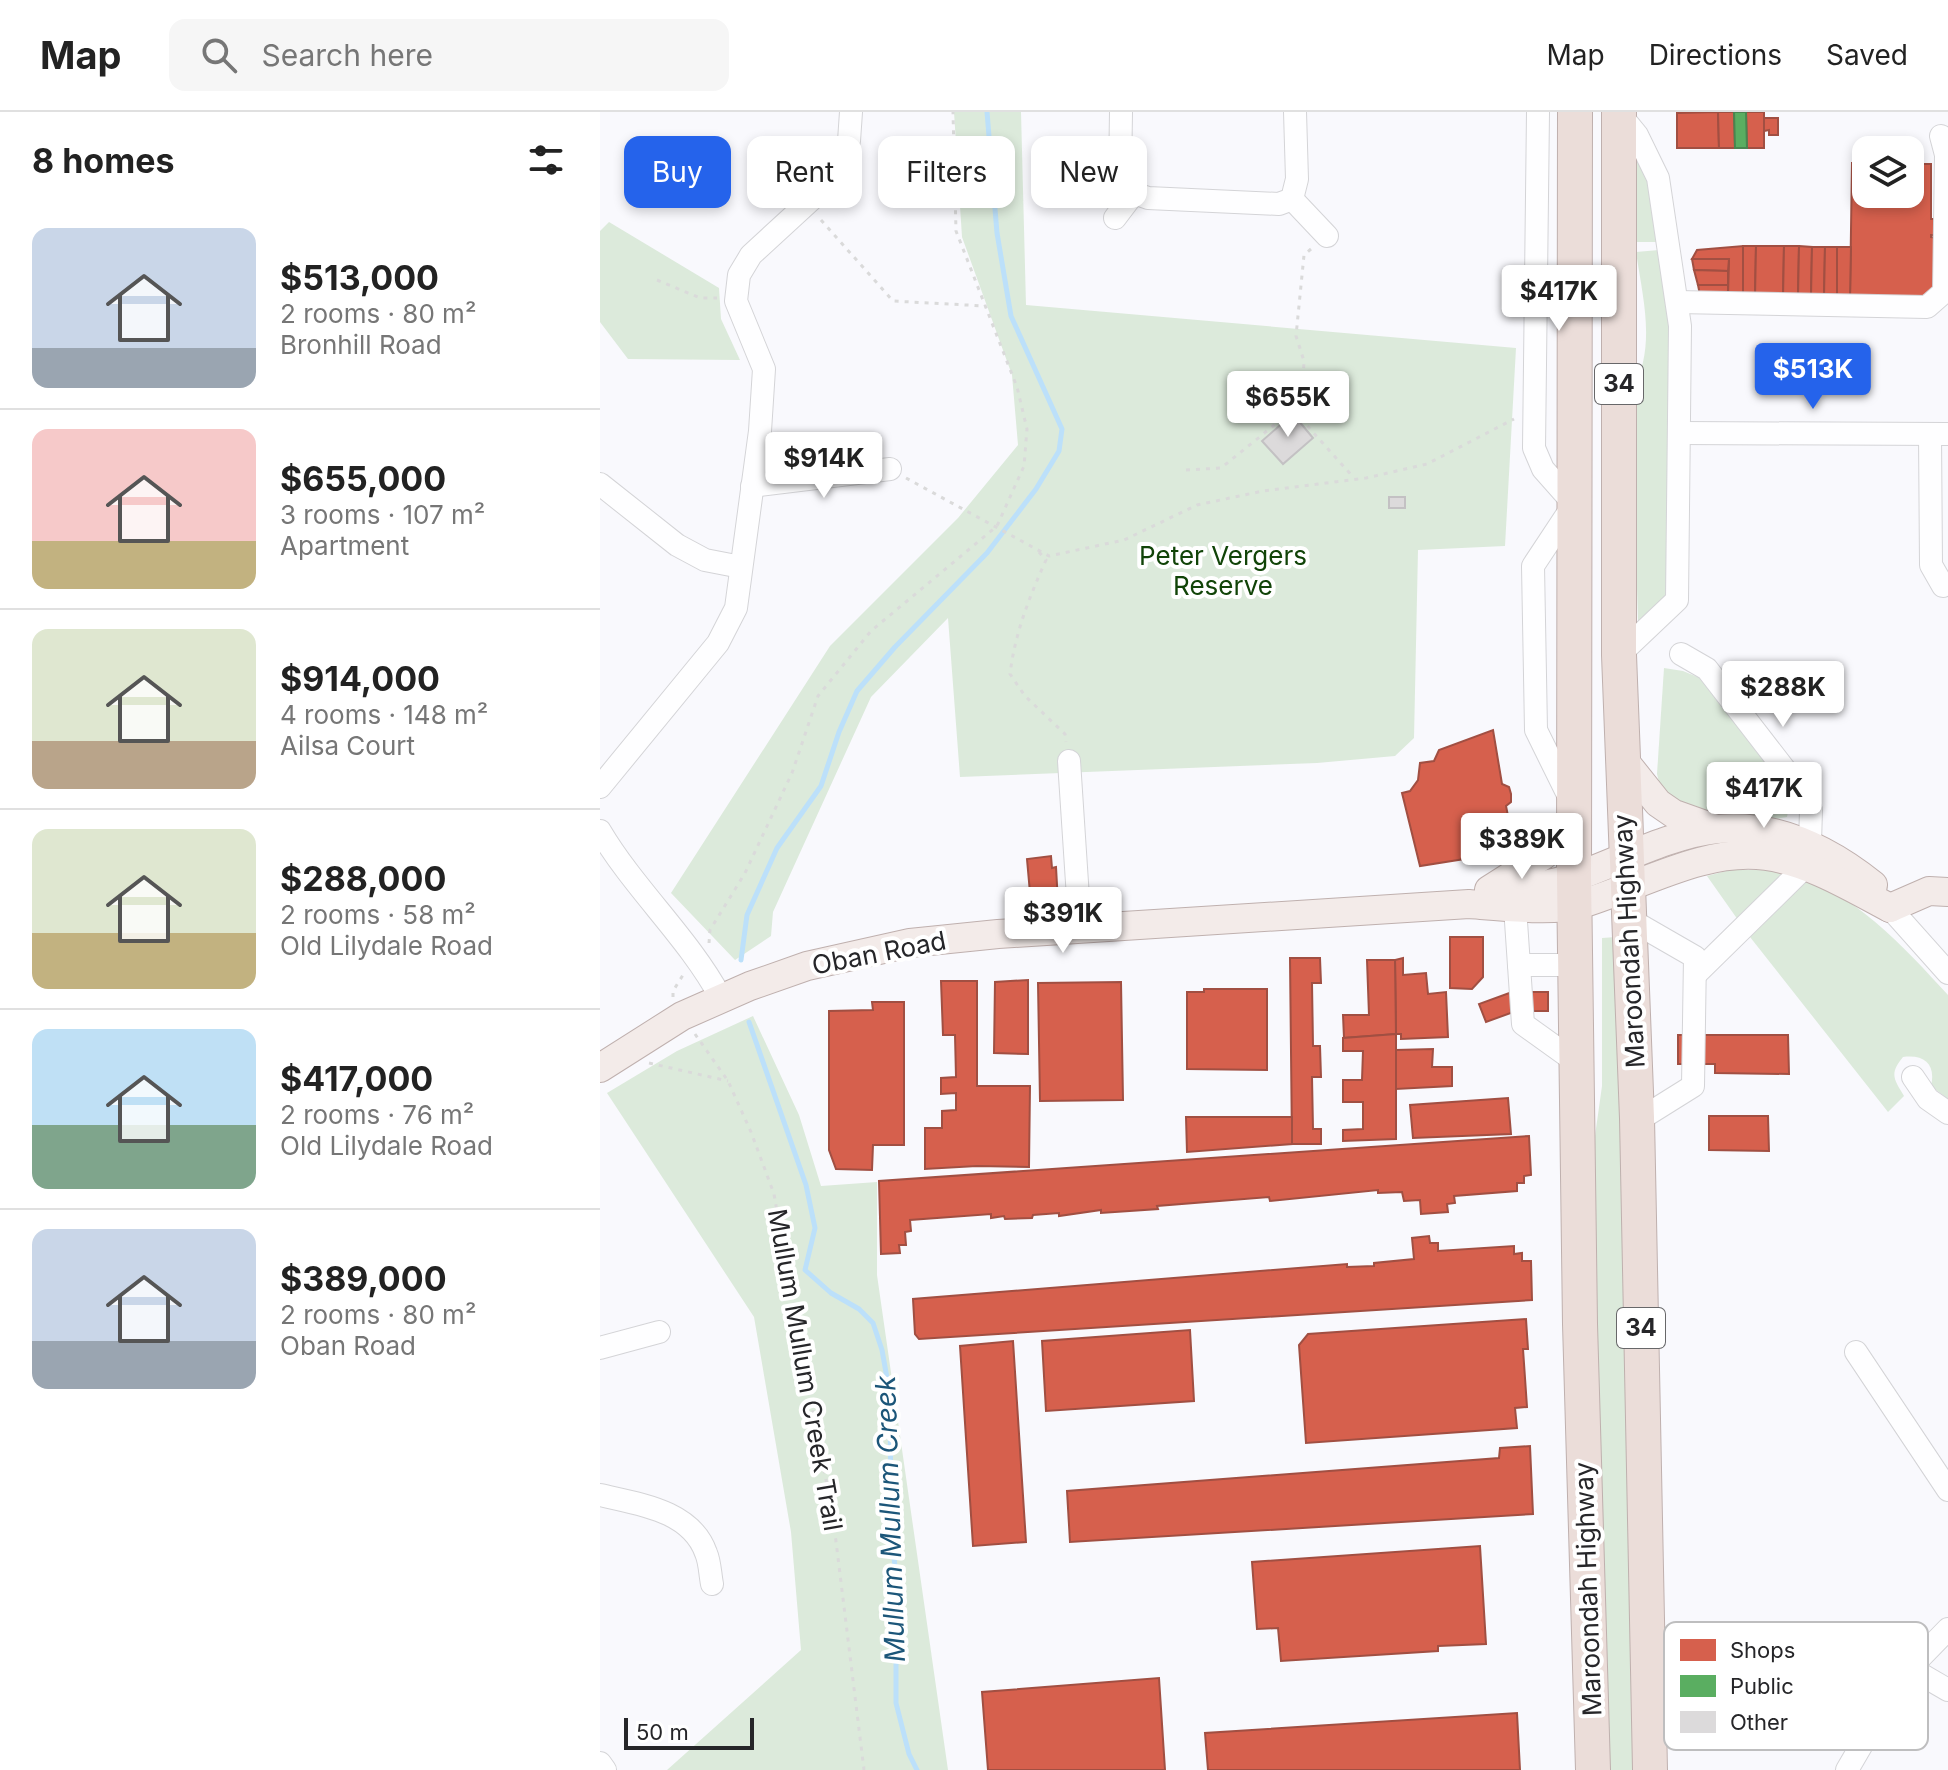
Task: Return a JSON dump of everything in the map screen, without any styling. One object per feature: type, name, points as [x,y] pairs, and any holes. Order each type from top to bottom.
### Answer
[{"type":"highway","name":"Maroondah Highway","points":[[1575,112],[1574,892],[1580,1324],[1593,1770]]},
{"type":"highway","name":"Maroondah Highway","points":[[1619,112],[1619,655],[1637,1121],[1650,1770]]},
{"type":"main road","points":[[1622,758],[1658,803],[1674,814],[1716,829]]},
{"type":"main road","points":[[1469,904],[1544,855],[1574,817]]},
{"type":"main road","points":[[1628,888],[1689,835],[1716,829],[1746,829],[1808,855],[1890,908],[1920,894],[1948,892]]},
{"type":"main road","points":[[1628,888],[1684,866],[1720,858],[1808,855]]},
{"type":"main road","name":"Oban Road","points":[[609,1062],[682,1016],[721,998],[807,966],[910,943],[1080,928],[1469,904],[1628,888]]},
{"type":"main road","name":"Oban Road","points":[[1469,904],[1515,907],[1574,892]]},
{"type":"street","points":[[849,136],[851,112]]},
{"type":"street","points":[[1121,112],[1121,136]]},
{"type":"street","points":[[1292,199],[1297,179],[1295,112]]},
{"type":"street","points":[[1538,112],[1534,448],[1543,469],[1574,504]]},
{"type":"street","points":[[1619,112],[1637,135],[1658,178],[1680,326],[1677,600],[1619,655]]},
{"type":"street","points":[[1677,302],[1927,307],[1944,292],[1946,155],[1941,136]]},
{"type":"street","points":[[1538,165],[1574,167]]},
{"type":"street","points":[[1147,198],[1279,204],[1292,199]]},
{"type":"street","points":[[1292,199],[1327,236]]},
{"type":"street","points":[[600,787],[718,643],[736,608],[764,369],[736,301],[739,275],[751,255],[805,208]]},
{"type":"street","points":[[1115,218],[1123,208]]},
{"type":"street","points":[[1679,433],[1939,434],[1931,565],[1943,586]]},
{"type":"street","points":[[752,486],[890,469]]},
{"type":"street","points":[[600,484],[677,545],[705,560],[741,567]]},
{"type":"street","points":[[1681,654],[1707,669],[1799,788],[1811,810],[1808,855],[1695,975]]},
{"type":"street","points":[[1069,761],[1080,928]]},
{"type":"street","points":[[600,831],[620,865],[698,961],[721,998]]},
{"type":"street","points":[[1628,888],[1695,957],[1693,1086],[1637,1121]]},
{"type":"street","points":[[1515,907],[1523,1024],[1576,1062]]},
{"type":"street","points":[[1890,908],[1948,973]]},
{"type":"street","points":[[1519,965],[1575,965]]},
{"type":"street","points":[[1913,1077],[1928,1099],[1948,1113]]},
{"type":"street","points":[[600,1348],[659,1332]]},
{"type":"street","points":[[1856,1352],[1948,1490]]},
{"type":"street","points":[[600,1495],[651,1507],[691,1527],[707,1554],[712,1584]]},
{"type":"street","points":[[1928,1650],[1948,1629]]},
{"type":"street","points":[[1928,1678],[1948,1690]]},
{"type":"street","points":[[1847,1770],[1859,1750]]},
{"type":"street","points":[[600,1763],[605,1770]]},
{"type":"path","points":[[709,950],[710,930],[745,873],[792,773],[818,696],[871,631],[997,526],[1024,466],[1027,429],[1017,387],[956,231],[953,112]]},
{"type":"path","points":[[811,208],[893,301],[986,306]]},
{"type":"path","points":[[1327,236],[1304,255],[1296,336],[1304,361],[1303,382],[1292,404],[1293,410],[1355,479]]},
{"type":"path","points":[[657,280],[700,298],[720,297]]},
{"type":"path","points":[[890,469],[1049,556],[1124,540],[1197,505],[1427,464],[1535,409]]},
{"type":"path","points":[[1186,470],[1221,468],[1293,410]]},
{"type":"path","points":[[1037,549],[1046,560],[1025,606],[1010,674],[1025,696],[1065,734],[1069,761]]},
{"type":"path","name":"Mullum Mullum Creek Trail","points":[[696,1036],[728,1081],[774,1194],[791,1294],[805,1334],[813,1412],[839,1564],[864,1770]]},
{"type":"path","points":[[609,1062],[728,1081]]},
{"type":"green space","name":"Peter Vergers Reserve","points":[[954,112],[1021,112],[1026,305],[1516,348],[1505,546],[1418,550],[1414,738],[1395,756],[1317,763],[960,777],[948,618],[871,697],[773,912],[771,936],[735,960],[671,893],[830,646],[958,518],[1018,445],[1012,375],[962,237],[960,208],[1015,208],[1015,136],[956,136]]},
{"type":"green space","points":[[1635,154],[1651,177],[1658,242],[1632,242]]},
{"type":"green space","points":[[609,222],[719,288],[721,319],[740,360],[628,359],[600,322],[600,231]]},
{"type":"green space","points":[[1659,250],[1671,326],[1669,594],[1643,622],[1638,621],[1631,393],[1644,359],[1646,324],[1636,252]]},
{"type":"green space","points":[[1664,668],[1700,678],[1791,796],[1787,817],[1769,820],[1700,812],[1661,791],[1657,774]]},
{"type":"green space","points":[[1730,870],[1786,873],[1833,892],[1875,922],[1914,958],[1948,995],[1948,1099],[1931,1086],[1932,1072],[1927,1062],[1917,1057],[1903,1057],[1894,1076],[1904,1096],[1888,1112],[1750,937],[1707,876]]},
{"type":"green space","points":[[1616,937],[1637,1770],[1609,1770],[1592,1157],[1602,1086],[1602,938]]},
{"type":"green space","points":[[753,1016],[799,1115],[821,1186],[877,1182],[877,1275],[948,1770],[667,1770],[801,1650],[791,1532],[754,1317],[607,1093],[677,1051]]},
{"type":"building: Shops","points":[[1718,112],[1719,148],[1677,148],[1677,113]]},
{"type":"building: Shops","points":[[1718,112],[1734,112],[1735,148],[1719,148]]},
{"type":"building: Shops","points":[[1746,112],[1764,112],[1764,148],[1747,148]]},
{"type":"building: Shops","points":[[1764,118],[1778,118],[1778,135],[1769,135],[1769,130],[1764,131]]},
{"type":"building: Shops","points":[[1852,163],[1852,208],[1924,208],[1924,164],[1931,164],[1931,219],[1940,219],[1940,235],[1931,235],[1939,238],[1937,287],[1926,298],[1850,297]]},
{"type":"building: Shops","points":[[1743,246],[1756,246],[1755,297],[1743,298]]},
{"type":"building: Shops","points":[[1743,246],[1743,298],[1728,296],[1729,259],[1692,259],[1697,250]]},
{"type":"building: Shops","points":[[1756,246],[1784,246],[1783,298],[1755,297]]},
{"type":"building: Shops","points":[[1784,246],[1799,246],[1798,297],[1783,298]]},
{"type":"building: Shops","points":[[1799,246],[1812,247],[1811,297],[1798,297]]},
{"type":"building: Shops","points":[[1812,247],[1825,247],[1824,297],[1811,297]]},
{"type":"building: Shops","points":[[1825,247],[1837,247],[1837,297],[1824,297]]},
{"type":"building: Shops","points":[[1837,247],[1851,247],[1850,297],[1837,297]]},
{"type":"building: Shops","points":[[1692,259],[1729,259],[1728,271],[1694,270]]},
{"type":"building: Shops","points":[[1694,270],[1728,271],[1728,285],[1698,285]]},
{"type":"building: Shops","points":[[1698,285],[1728,285],[1728,296],[1700,295]]},
{"type":"building: Shops","points":[[1493,730],[1502,784],[1509,787],[1511,794],[1511,802],[1506,806],[1512,836],[1506,837],[1509,852],[1420,866],[1402,793],[1410,791],[1418,780],[1420,763],[1434,761],[1439,750]]},
{"type":"building: Shops","points":[[1051,856],[1052,868],[1056,867],[1058,903],[1031,904],[1027,859]]},
{"type":"building: Shops","points":[[1450,937],[1483,937],[1483,977],[1472,989],[1450,988]]},
{"type":"building: Shops","points":[[1290,958],[1320,958],[1321,983],[1312,983],[1313,1046],[1320,1046],[1321,1077],[1312,1077],[1313,1129],[1321,1129],[1321,1144],[1292,1144]]},
{"type":"building: Shops","points":[[1403,958],[1403,975],[1426,973],[1428,994],[1446,992],[1448,1037],[1401,1039],[1401,1034],[1396,1034],[1395,960]]},
{"type":"building: Shops","points":[[1367,960],[1395,960],[1396,1034],[1344,1038],[1343,1015],[1369,1015]]},
{"type":"building: Shops","points":[[1028,980],[1028,1054],[994,1053],[995,982]]},
{"type":"building: Shops","points":[[941,981],[977,981],[977,1086],[1030,1086],[1029,1167],[925,1169],[925,1128],[942,1128],[942,1111],[956,1110],[956,1093],[941,1094],[941,1078],[956,1077],[955,1035],[943,1035]]},
{"type":"building: Shops","points":[[1121,982],[1123,1100],[1040,1101],[1038,983]]},
{"type":"building: Shops","points":[[1204,989],[1267,989],[1267,1070],[1187,1069],[1187,992],[1204,992]]},
{"type":"building: Shops","points":[[1512,992],[1548,992],[1548,1011],[1516,1011],[1486,1022],[1479,1004]]},
{"type":"building: Shops","points":[[872,1002],[904,1002],[904,1145],[873,1145],[872,1170],[836,1169],[829,1150],[829,1011],[873,1010]]},
{"type":"building: Shops","points":[[1396,1034],[1396,1139],[1343,1141],[1343,1130],[1363,1129],[1363,1102],[1343,1102],[1343,1080],[1362,1080],[1363,1051],[1343,1051],[1343,1038]]},
{"type":"building: Shops","points":[[1678,1035],[1788,1035],[1789,1074],[1715,1073],[1715,1064],[1678,1064]]},
{"type":"building: Shops","points":[[1433,1049],[1432,1067],[1452,1067],[1452,1086],[1396,1089],[1396,1050]]},
{"type":"building: Shops","points":[[1508,1098],[1511,1134],[1413,1138],[1410,1105]]},
{"type":"building: Shops","points":[[1709,1116],[1768,1116],[1769,1151],[1709,1150]]},
{"type":"building: Shops","points":[[1186,1117],[1292,1117],[1292,1144],[1187,1152]]},
{"type":"building: Shops","points":[[1529,1136],[1531,1175],[1524,1176],[1524,1183],[1517,1183],[1517,1191],[1454,1196],[1455,1203],[1447,1204],[1448,1212],[1421,1214],[1420,1200],[1404,1201],[1402,1192],[1378,1193],[1378,1190],[1270,1201],[1269,1197],[1157,1206],[1158,1209],[1033,1215],[1032,1218],[991,1218],[991,1214],[910,1220],[911,1231],[905,1232],[906,1245],[899,1245],[900,1253],[881,1254],[879,1181]]},
{"type":"building: Shops","points":[[1429,1236],[1430,1243],[1438,1243],[1438,1251],[1514,1246],[1514,1254],[1522,1253],[1522,1261],[1531,1261],[1532,1300],[919,1339],[915,1334],[913,1299],[1347,1264],[1347,1267],[1374,1266],[1374,1263],[1414,1259],[1412,1238]]},
{"type":"building: Shops","points":[[1526,1319],[1528,1349],[1523,1349],[1527,1407],[1515,1408],[1517,1428],[1306,1443],[1299,1345],[1308,1334]]},
{"type":"building: Shops","points":[[1190,1330],[1194,1401],[1046,1411],[1042,1341]]},
{"type":"building: Shops","points":[[1013,1341],[1026,1542],[973,1546],[960,1346]]},
{"type":"building: Shops","points":[[1530,1446],[1533,1514],[1070,1542],[1067,1491],[1499,1458],[1500,1448]]},
{"type":"building: Shops","points":[[1480,1546],[1486,1644],[1438,1646],[1438,1651],[1281,1661],[1278,1628],[1257,1629],[1252,1562]]},
{"type":"building: Shops","points":[[1159,1678],[1165,1770],[988,1770],[982,1692]]},
{"type":"building: Shops","points":[[1517,1713],[1520,1770],[1208,1770],[1205,1733]]},
{"type":"building: Public","points":[[1734,112],[1746,112],[1747,148],[1735,148]]},
{"type":"building: Other","points":[[1293,414],[1313,438],[1283,464],[1262,441]]},
{"type":"building: Other","points":[[1389,497],[1405,497],[1405,508],[1389,508]]},
{"type":"waterway","name":"Mullum Mullum Creek","points":[[741,960],[747,915],[777,848],[821,786],[857,691],[895,647],[987,553],[1036,489],[1059,451],[1062,429],[1011,316],[997,233],[987,112]]},
{"type":"waterway","name":"Mullum Mullum Creek","points":[[749,1022],[806,1185],[815,1228],[805,1270],[831,1293],[859,1309],[873,1323],[882,1350],[890,1395],[896,1703],[909,1754],[917,1770]]}]
